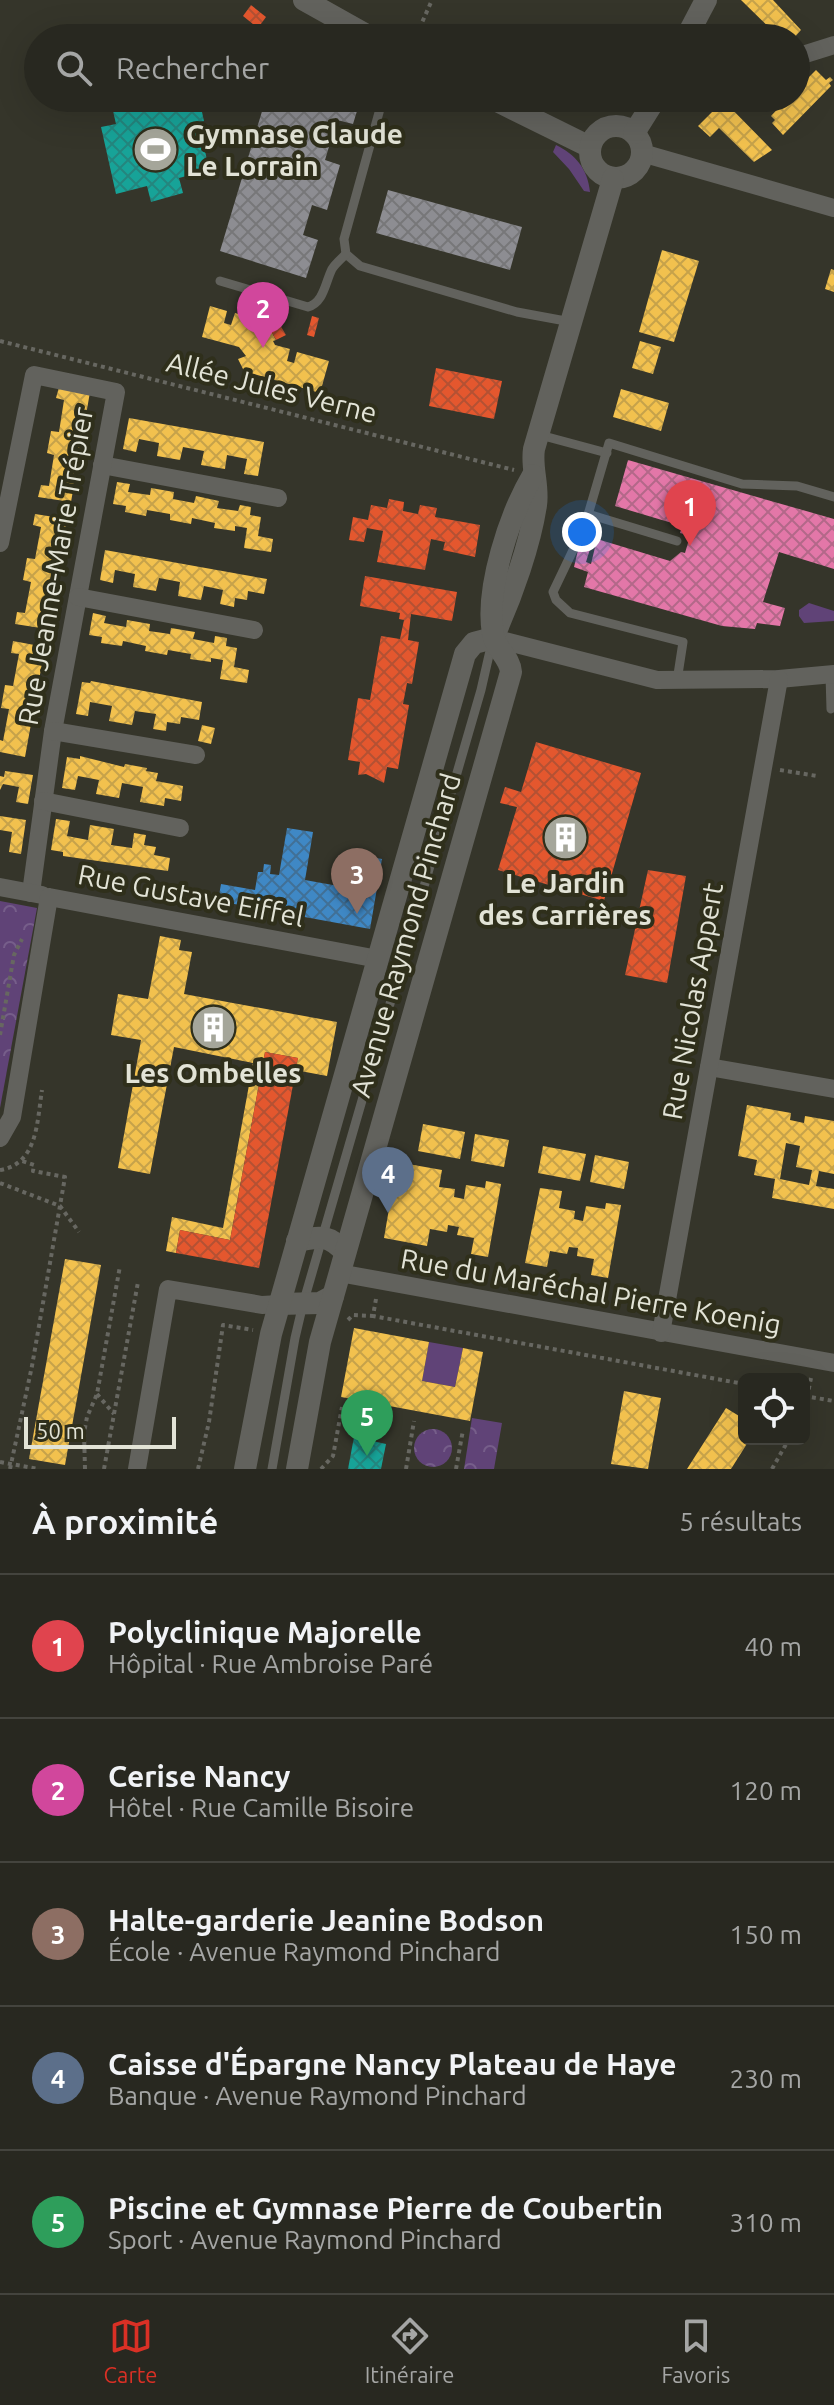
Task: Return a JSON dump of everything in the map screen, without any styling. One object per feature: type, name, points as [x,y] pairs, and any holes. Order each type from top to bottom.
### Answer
[{"type":"street","points":[[304,0],[347,24]]},
{"type":"street","points":[[693,24],[706,0]]},
{"type":"street","points":[[810,53],[834,45]]},
{"type":"street","points":[[519,112],[590,147]]},
{"type":"street","points":[[650,112],[638,143],[636,169],[630,175],[613,179],[602,175],[594,167],[590,147],[597,133],[609,127],[622,127],[638,143],[834,208]]},
{"type":"street","name":"Avenue Raymond Pinchard","points":[[493,638],[510,599],[536,506],[532,460],[538,434],[613,179]]},
{"type":"street","name":"Rue Jeanne-Marie Trépier","points":[[0,543],[34,375],[116,392],[53,731],[43,801],[40,895]]},
{"type":"street","points":[[102,465],[278,498]]},
{"type":"street","points":[[78,597],[254,630]]},
{"type":"street","points":[[493,638],[636,676],[677,682],[832,674]]},
{"type":"street","name":"Avenue Raymond Pinchard","points":[[245,1469],[279,1304],[465,654],[474,643],[493,638]]},
{"type":"street","name":"Avenue Raymond Pinchard","points":[[297,1469],[320,1342],[508,685],[510,663],[493,638]]},
{"type":"street","name":"Rue Nicolas Appert","points":[[661,1333],[779,679]]},
{"type":"street","points":[[53,731],[196,755]]},
{"type":"street","points":[[43,801],[180,828]]},
{"type":"street","points":[[0,887],[40,895]]},
{"type":"street","name":"Rue Gustave Eiffel","points":[[0,1138],[12,1117],[43,934],[40,895],[378,959]]},
{"type":"street","points":[[709,1067],[834,1089]]},
{"type":"street","points":[[297,1241],[323,1236],[335,1241],[342,1262]]},
{"type":"street","name":"Rue du Maréchal Pierre Koenig","points":[[342,1262],[380,1281],[834,1363]]},
{"type":"street","points":[[137,1469],[168,1289],[262,1305],[320,1303],[333,1296]]},
{"type":"lane","points":[[379,112],[344,239],[346,254],[360,266],[517,312],[571,322]]},
{"type":"lane","points":[[220,281],[308,307],[321,296],[333,267],[346,254]]},
{"type":"lane","points":[[538,434],[607,453]]},
{"type":"lane","points":[[677,682],[683,642],[570,613],[556,600],[553,592],[588,514],[609,443],[742,484],[797,486],[834,497]]},
{"type":"lane","points":[[588,514],[677,541]]},
{"type":"lane","name":"Avenue Raymond Pinchard","points":[[272,1469],[303,1304],[481,690],[493,638]]},
{"type":"lane","points":[[831,709],[832,674]]},
{"type":"path","points":[[421,24],[432,0]]},
{"type":"path","name":"Allée Jules Verne","points":[[0,341],[533,475]]},
{"type":"path","points":[[778,769],[817,776]]},
{"type":"path","points":[[0,1035],[18,943],[27,934],[43,934]]},
{"type":"path","points":[[0,1170],[12,1168],[29,1153],[42,1090]]},
{"type":"path","points":[[10,1467],[32,1366],[65,1177],[33,1171],[34,1165],[22,1161]]},
{"type":"path","points":[[0,1183],[60,1206],[79,1232]]},
{"type":"path","points":[[85,1469],[84,1433],[97,1394],[120,1266]]},
{"type":"path","points":[[373,1316],[380,1281]]},
{"type":"path","points":[[104,1469],[138,1282]]},
{"type":"path","points":[[347,1321],[353,1315],[373,1316],[738,1383]]},
{"type":"path","points":[[198,1469],[209,1422],[223,1325],[271,1334]]},
{"type":"path","points":[[810,1378],[814,1360]]},
{"type":"path","points":[[97,1394],[114,1414]]},
{"type":"path","points":[[810,1397],[834,1401]]},
{"type":"path","points":[[321,1469],[333,1456],[342,1407]]},
{"type":"path","points":[[406,1469],[414,1421]]},
{"type":"path","points":[[456,1469],[463,1430]]},
{"type":"path","points":[[772,1469],[786,1445]]},
{"type":"path","points":[[0,1462],[10,1467],[39,1469]]},
{"type":"green space","points":[[556,145],[579,163],[587,176],[590,192],[584,191],[553,152]]},
{"type":"green space","points":[[809,603],[834,611],[834,621],[804,623],[799,610]]},
{"type":"green space","points":[[0,901],[37,908],[0,1108]]},
{"type":"green space","points":[[429,1342],[463,1348],[455,1387],[422,1381]]},
{"type":"green space","points":[[472,1418],[502,1423],[494,1469],[464,1469]]},
{"type":"green space","points":[[433,1429],[446,1435],[452,1448],[446,1461],[433,1467],[420,1461],[414,1448],[420,1435]]},
{"type":"building: Logements","points":[[741,0],[773,0],[795,24],[766,24]]},
{"type":"building: Logements","points":[[816,70],[826,80],[830,77],[833,80],[810,107],[810,76]]},
{"type":"building: Logements","points":[[712,112],[735,112],[772,150],[754,162],[719,128],[710,137],[698,126]]},
{"type":"building: Logements","points":[[775,112],[806,112],[783,135],[772,123],[775,120],[771,116]]},
{"type":"building: Logements","points":[[662,250],[699,261],[674,342],[639,332]]},
{"type":"building: Logements","points":[[831,269],[834,270],[834,292],[825,289]]},
{"type":"building: Logements","points":[[210,306],[227,311],[224,323],[231,325],[235,313],[274,324],[271,331],[275,345],[290,349],[287,361],[294,363],[297,352],[329,361],[320,393],[244,371],[238,359],[246,356],[239,347],[202,337]]},
{"type":"building: Logements","points":[[640,341],[661,347],[653,374],[632,368]]},
{"type":"building: Logements","points":[[59,387],[90,392],[71,502],[38,497],[41,485],[49,486],[54,455],[47,453],[51,431],[59,432],[64,400],[56,398]]},
{"type":"building: Logements","points":[[621,389],[669,403],[661,431],[613,417]]},
{"type":"building: Logements","points":[[129,418],[264,442],[258,476],[244,474],[247,459],[227,455],[225,469],[201,465],[204,451],[183,447],[180,460],[157,456],[159,443],[139,439],[136,452],[123,449]]},
{"type":"building: Logements","points":[[117,482],[130,484],[128,492],[150,495],[151,488],[174,492],[173,499],[194,503],[196,496],[219,501],[217,508],[238,511],[240,505],[251,507],[250,515],[261,517],[258,536],[273,539],[271,552],[244,548],[247,528],[235,526],[235,531],[214,528],[215,523],[192,518],[191,524],[170,520],[170,514],[147,510],[146,516],[125,512],[126,506],[113,504]]},
{"type":"building: Logements","points":[[35,514],[67,519],[47,629],[15,624],[17,612],[25,613],[31,582],[23,580],[27,558],[35,559],[41,527],[33,525]]},
{"type":"building: Logements","points":[[105,550],[267,579],[264,594],[248,591],[247,600],[235,598],[234,607],[220,604],[223,590],[204,586],[201,600],[178,596],[180,582],[159,578],[156,591],[133,587],[135,574],[115,570],[113,583],[100,580]]},
{"type":"building: Logements","points":[[93,613],[106,616],[104,623],[126,627],[127,620],[150,624],[149,631],[170,634],[171,628],[195,632],[193,639],[214,643],[215,636],[227,638],[226,646],[237,648],[234,667],[249,670],[247,683],[220,679],[223,660],[190,659],[191,654],[168,650],[167,655],[145,651],[146,646],[123,641],[122,646],[101,643],[102,637],[89,635]]},
{"type":"building: Logements","points":[[13,641],[45,647],[25,757],[0,752],[0,740],[3,741],[9,709],[1,708],[5,685],[13,686],[19,654],[11,653]]},
{"type":"building: Logements","points":[[91,681],[202,702],[199,720],[181,717],[180,724],[167,722],[166,731],[153,729],[156,714],[135,711],[132,725],[109,721],[112,706],[90,702],[88,716],[76,714],[82,682]]},
{"type":"building: Logements","points":[[202,725],[215,728],[211,744],[198,741]]},
{"type":"building: Logements","points":[[80,756],[124,767],[125,764],[147,768],[146,771],[158,773],[156,781],[183,786],[181,801],[165,798],[164,806],[140,802],[143,787],[122,783],[119,798],[96,794],[99,780],[78,776],[75,790],[62,788],[67,757],[80,759]]},
{"type":"building: Logements","points":[[5,771],[33,775],[28,804],[16,802],[19,787],[3,784],[0,790],[0,776],[4,777]]},
{"type":"building: Logements","points":[[0,816],[26,820],[21,854],[9,852],[12,832],[0,830]]},
{"type":"building: Logements","points":[[56,819],[70,821],[67,836],[88,840],[90,825],[114,829],[111,845],[132,848],[134,833],[146,835],[144,845],[156,847],[154,855],[170,858],[168,871],[63,856],[63,852],[51,850]]},
{"type":"building: Logements","points":[[160,936],[181,940],[179,950],[192,952],[184,994],[337,1022],[327,1076],[295,1070],[298,1058],[265,1052],[230,1240],[180,1230],[176,1253],[166,1251],[172,1217],[223,1228],[253,1063],[174,1047],[150,1174],[118,1168],[141,1040],[111,1035],[118,994],[148,999]]},
{"type":"building: Logements","points":[[747,1105],[791,1113],[790,1120],[804,1123],[805,1116],[834,1121],[834,1174],[819,1171],[816,1186],[834,1189],[834,1209],[772,1198],[775,1179],[754,1175],[757,1160],[738,1156]],"holes":[[[786,1143],[800,1146],[796,1167],[812,1170],[809,1185],[780,1179]]]},
{"type":"building: Logements","points":[[423,1124],[465,1132],[460,1159],[418,1151]]},
{"type":"building: Logements","points":[[475,1134],[509,1140],[504,1167],[471,1161]]},
{"type":"building: Logements","points":[[543,1146],[586,1154],[580,1181],[538,1173]]},
{"type":"building: Logements","points":[[595,1155],[629,1162],[624,1189],[590,1182]]},
{"type":"building: Logements","points":[[397,1162],[442,1170],[439,1187],[455,1189],[454,1197],[464,1199],[466,1185],[485,1188],[486,1181],[501,1184],[488,1257],[471,1254],[474,1238],[457,1235],[459,1227],[448,1225],[447,1232],[430,1229],[427,1246],[384,1238]]},
{"type":"building: Logements","points":[[540,1188],[562,1191],[559,1208],[575,1211],[574,1219],[583,1221],[586,1206],[605,1209],[606,1203],[621,1205],[608,1278],[591,1275],[594,1259],[577,1256],[578,1248],[569,1247],[567,1254],[550,1251],[547,1267],[525,1263]]},
{"type":"building: Logements","points":[[65,1259],[101,1265],[65,1465],[29,1459]]},
{"type":"building: Logements","points":[[354,1328],[429,1342],[422,1381],[455,1387],[463,1348],[483,1352],[470,1421],[341,1397]]},
{"type":"building: Logements","points":[[624,1391],[661,1398],[648,1469],[611,1464]]},
{"type":"building: Logements","points":[[726,1408],[738,1415],[738,1445],[746,1445],[731,1469],[687,1469]]},
{"type":"building: Commerces","points":[[251,5],[266,17],[261,24],[253,24],[243,16]]},
{"type":"building: Commerces","points":[[312,316],[319,318],[314,337],[307,335]]},
{"type":"building: Commerces","points":[[274,324],[280,325],[286,335],[276,340],[271,331]]},
{"type":"building: Commerces","points":[[436,368],[502,381],[494,419],[429,406]]},
{"type":"building: Commerces","points":[[389,499],[404,502],[403,511],[418,514],[420,505],[437,508],[435,517],[480,525],[475,557],[443,550],[445,542],[431,539],[425,570],[377,562],[383,531],[367,528],[364,542],[349,540],[353,517],[368,520],[371,505],[387,508]]},
{"type":"building: Commerces","points":[[365,576],[457,592],[452,621],[411,614],[408,640],[419,642],[412,684],[407,683],[403,704],[409,705],[398,769],[387,767],[384,783],[366,774],[358,775],[360,762],[348,760],[358,698],[370,700],[381,636],[400,639],[404,620],[399,619],[400,613],[360,606]]},
{"type":"building: Commerces","name":"Le Jardin des Carrières","points":[[536,742],[641,773],[604,901],[498,870],[517,807],[500,803],[505,787],[521,792]]},
{"type":"building: Commerces","points":[[648,870],[686,876],[667,983],[625,975]]},
{"type":"building: Commerces","points":[[265,1052],[298,1058],[259,1268],[176,1253],[180,1230],[230,1240]]},
{"type":"building: Écoles","points":[[287,828],[313,832],[305,880],[344,887],[350,853],[382,859],[370,929],[218,901],[221,884],[255,890],[258,872],[263,872],[264,864],[271,865],[270,874],[279,875]]},
{"type":"building: Santé","points":[[628,460],[834,519],[834,569],[779,552],[763,602],[785,608],[780,626],[757,623],[755,629],[722,626],[584,587],[588,572],[574,567],[579,546],[590,549],[586,562],[591,564],[597,539],[670,561],[681,552],[685,553],[690,536],[680,533],[682,526],[615,506]]},
{"type":"building: Public","name":"Gymnase Claude Le Lorrain","points":[[113,112],[202,112],[204,121],[199,122],[209,170],[179,178],[183,193],[151,202],[147,186],[116,194],[101,127],[116,124]]},
{"type":"building: Public","points":[[354,1437],[386,1444],[381,1469],[348,1469]]},
{"type":"building: Industrie","points":[[262,112],[357,112],[353,124],[337,120],[325,160],[340,165],[327,210],[312,205],[303,235],[318,240],[306,278],[220,251]]},
{"type":"building: Industrie","points":[[388,190],[522,227],[510,270],[376,233]]},
{"type":"place","name":"Gymnase Claude Le Lorrain","points":[[155,149]]},
{"type":"place","name":"Cerise Nancy","points":[[263,348]]},
{"type":"place","name":"Polyclinique Majorelle","points":[[690,546]]},
{"type":"place","name":"Le Jardin des Carrières","points":[[565,838]]},
{"type":"place","name":"Halte-garderie Jeanine Bodson","points":[[357,914]]},
{"type":"place","name":"Les Ombelles","points":[[213,1027]]},
{"type":"place","name":"Caisse d'Épargne Nancy Plateau de Haye","points":[[388,1213]]},
{"type":"place","name":"Piscine et Gymnase Pierre de Coubertin","points":[[367,1456]]}]
